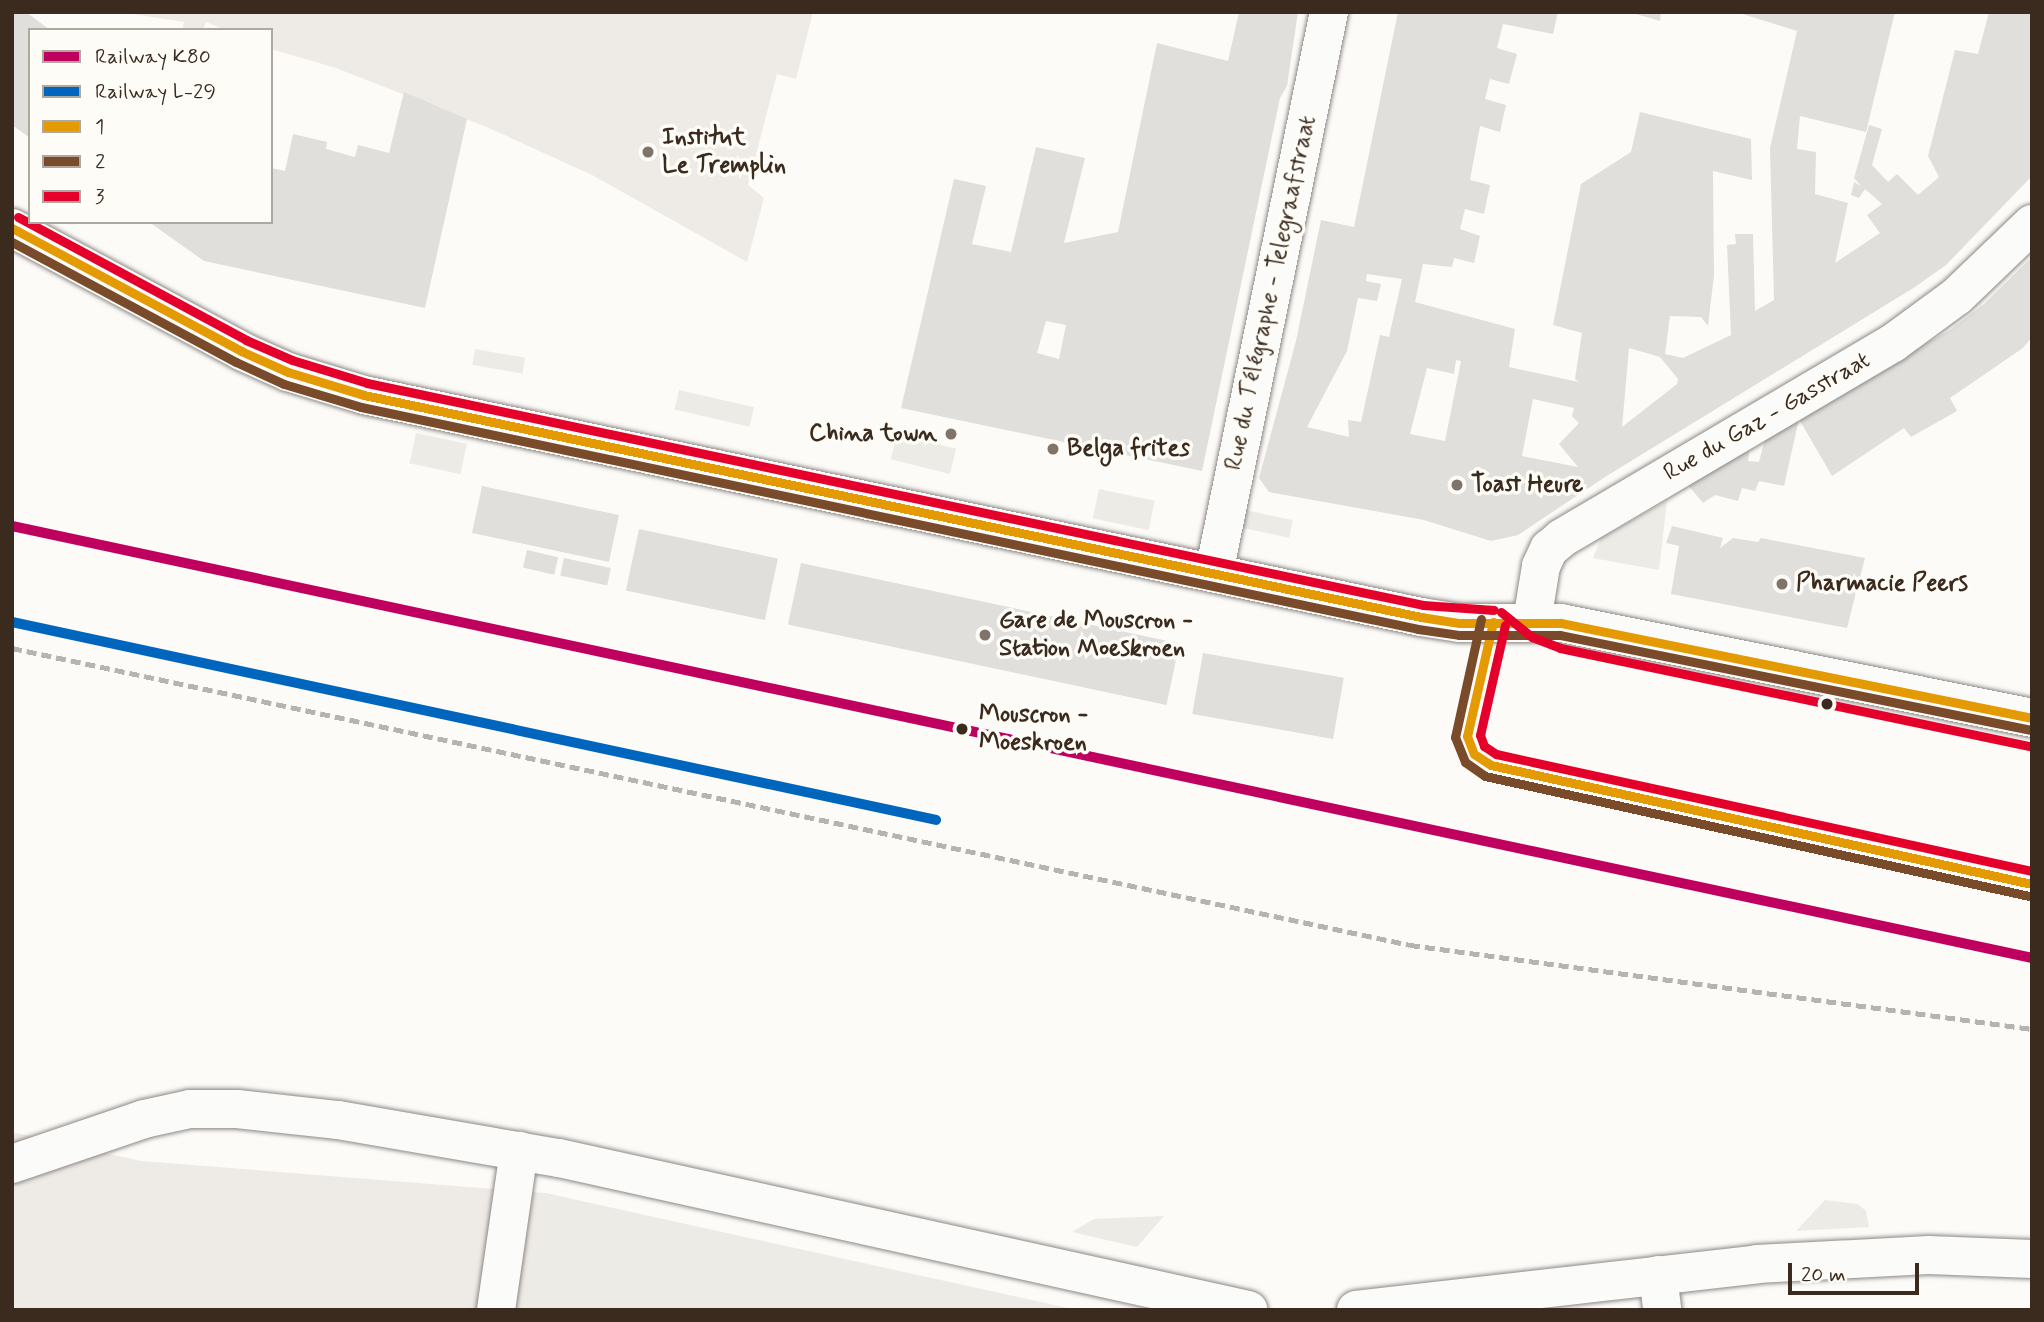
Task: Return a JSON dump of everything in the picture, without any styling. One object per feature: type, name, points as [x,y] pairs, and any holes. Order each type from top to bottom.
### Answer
[{"type":"street","name":"Rue du Télégraphe - Telegraafstraat","points":[[1214,573],[1328,12]]},
{"type":"street","name":"Rue du Gaz - Gasstraat","points":[[1532,621],[1541,566],[1549,549],[1562,538],[1893,343],[1957,296],[2032,224]]},
{"type":"street","points":[[12,228],[241,351],[288,372],[364,395],[1432,619],[1532,621],[1613,632],[2032,718]]},
{"type":"street","points":[[12,1164],[144,1119],[213,1108],[414,1130],[1248,1310]]},
{"type":"street","points":[[496,1310],[519,1151]]},
{"type":"street","points":[[1356,1310],[1660,1292],[1831,1259],[1929,1255],[2032,1259]]},
{"type":"shaded area","name":"Institut Le Tremplin","points":[[120,12],[813,12],[796,79],[777,74],[748,185],[764,198],[747,262],[592,175],[489,128],[336,68],[273,50],[273,28],[220,28],[206,22],[204,28],[182,28],[184,22]]},
{"type":"shaded area","points":[[475,349],[525,358],[522,374],[472,365]]},
{"type":"shaded area","points":[[679,390],[754,407],[750,427],[675,409]]},
{"type":"shaded area","points":[[416,433],[467,444],[460,474],[410,463]]},
{"type":"shaded area","points":[[897,434],[956,449],[950,474],[891,459]]},
{"type":"shaded area","points":[[1099,489],[1155,501],[1149,530],[1093,518]]},
{"type":"shaded area","points":[[1667,501],[1659,570],[1593,558],[1601,538]]},
{"type":"shaded area","points":[[1245,510],[1293,520],[1289,538],[1241,528]]},
{"type":"shaded area","points":[[12,1132],[141,1161],[545,1193],[1077,1310],[12,1310]]},
{"type":"shaded area","points":[[545,1193],[1060,1310],[525,1310]]},
{"type":"shaded area","points":[[1825,1200],[1858,1204],[1866,1211],[1869,1227],[1796,1231]]},
{"type":"shaded area","points":[[1164,1216],[1137,1247],[1072,1232],[1094,1219]]},
{"type":"building","points":[[12,12],[26,12],[47,28],[28,28],[28,137],[12,125]]},
{"type":"building","points":[[1239,12],[1298,12],[1287,86],[1280,98],[1202,471],[901,408],[954,179],[986,186],[972,244],[1011,252],[1036,147],[1085,158],[1064,243],[1118,232],[1157,43],[1228,61]],"holes":[[[1046,321],[1066,325],[1059,359],[1037,353]]]},
{"type":"building","points":[[1398,12],[1558,12],[1553,34],[1503,24],[1497,48],[1517,54],[1509,84],[1490,79],[1485,99],[1506,105],[1500,132],[1480,126],[1470,180],[1490,185],[1484,214],[1465,209],[1460,229],[1480,236],[1474,263],[1454,258],[1452,267],[1423,264],[1415,302],[1515,329],[1509,367],[1579,382],[1575,379],[1582,333],[1553,325],[1581,184],[1631,152],[1640,112],[1751,139],[1752,180],[1713,171],[1714,275],[1708,326],[1701,317],[1670,316],[1665,354],[1683,358],[1731,335],[1727,245],[1736,244],[1735,234],[1753,234],[1755,311],[1774,300],[1770,148],[1797,31],[1736,12],[1895,12],[1866,132],[1800,116],[1797,149],[1816,152],[1815,194],[1848,203],[1835,263],[1880,233],[1867,215],[1882,204],[1865,189],[1859,198],[1851,195],[1854,182],[1861,186],[1854,178],[1869,125],[1882,129],[1872,165],[1888,182],[1897,174],[1918,195],[1939,177],[1928,156],[1955,50],[1978,54],[1989,12],[2032,12],[2032,176],[1946,265],[1915,287],[1605,477],[1518,535],[1491,541],[1424,520],[1269,492],[1259,478],[1296,341],[1321,220],[1354,227]],"holes":[[[1367,274],[1402,279],[1389,337],[1380,335],[1361,422],[1348,420],[1349,437],[1307,427],[1347,351],[1358,298],[1377,301],[1381,284],[1366,281]],[[1629,348],[1660,357],[1678,379],[1677,384],[1622,427]],[[1456,360],[1461,361],[1445,441],[1410,434],[1427,368],[1454,374]],[[1533,399],[1574,408],[1572,416],[1579,423],[1559,444],[1578,467],[1522,456]]]},
{"type":"building","points":[[1629,12],[1661,12],[1660,21]]},
{"type":"building","points":[[404,92],[467,119],[425,308],[204,261],[152,224],[273,224],[273,168],[285,171],[293,134],[327,142],[326,149],[355,157],[358,145],[389,153]]},
{"type":"building","points":[[2032,257],[2032,337],[2023,348],[1950,398],[1957,411],[1911,437],[1904,428],[1832,476],[1799,419],[1784,486],[1759,481],[1755,491],[1742,488],[1738,501],[1715,495],[1703,503],[1687,484],[1750,446],[1748,461],[1759,462],[1766,435],[1950,330],[1984,304]]},
{"type":"building","points":[[482,486],[619,515],[609,562],[472,533]]},
{"type":"building","points":[[1672,526],[1723,538],[1720,548],[1733,538],[1758,542],[1761,538],[1865,558],[1847,628],[1671,594],[1679,546],[1666,543]]},
{"type":"building","points":[[639,529],[778,559],[765,620],[626,591]]},
{"type":"building","points":[[527,550],[558,557],[554,575],[523,568]]},
{"type":"building","points":[[564,558],[611,568],[607,586],[560,576]]},
{"type":"building","name":"Gare de Mouscron - Station Moeskroen","points":[[801,563],[1180,643],[1166,705],[788,625]]},
{"type":"building","points":[[1203,653],[1344,678],[1333,739],[1192,714]]},
{"type":"railway","points":[[12,648],[1410,945],[2032,1029]]},
{"type":"rail line","name":"K80","points":[[12,526],[2032,958]]},
{"type":"rail line","name":"L-29","points":[[12,622],[936,820]]},
{"type":"transit line","name":"3","points":[[18,217],[28,222]]},
{"type":"transit line","name":"3","points":[[31,224],[246,340],[292,360],[367,383],[1423,605],[1494,610]]},
{"type":"transit line","name":"1","points":[[12,228],[241,351],[288,372],[364,395],[1421,617],[1460,623],[1561,623],[2032,718]]},
{"type":"transit line","name":"2","points":[[12,242],[236,362],[284,384],[361,407],[1418,629],[1459,635],[1560,635],[2030,730]]},
{"type":"transit line","name":"3","points":[[1501,612],[1532,637],[1560,648],[2032,747]]},
{"type":"transit line","name":"2","points":[[1481,619],[1455,737],[1465,762],[1485,776],[2029,896]]},
{"type":"transit line","name":"1","points":[[1493,622],[1467,736],[1474,754],[1491,765],[2032,884]]},
{"type":"transit line","name":"3","points":[[1505,625],[1480,735],[1484,746],[1496,754],[2032,871]]},
{"type":"place","name":"Institut Le Tremplin","points":[[648,152]]},
{"type":"place","name":"China town","points":[[951,434]]},
{"type":"place","name":"Belga frites","points":[[1053,449]]},
{"type":"place","name":"Toast Heure","points":[[1457,485]]},
{"type":"place","name":"Pharmacie Peers","points":[[1782,584]]},
{"type":"place","name":"Gare de Mouscron - Station Moeskroen","points":[[985,635]]},
{"type":"place","name":"Mouscron - Moeskroen","points":[[962,729]]}]
